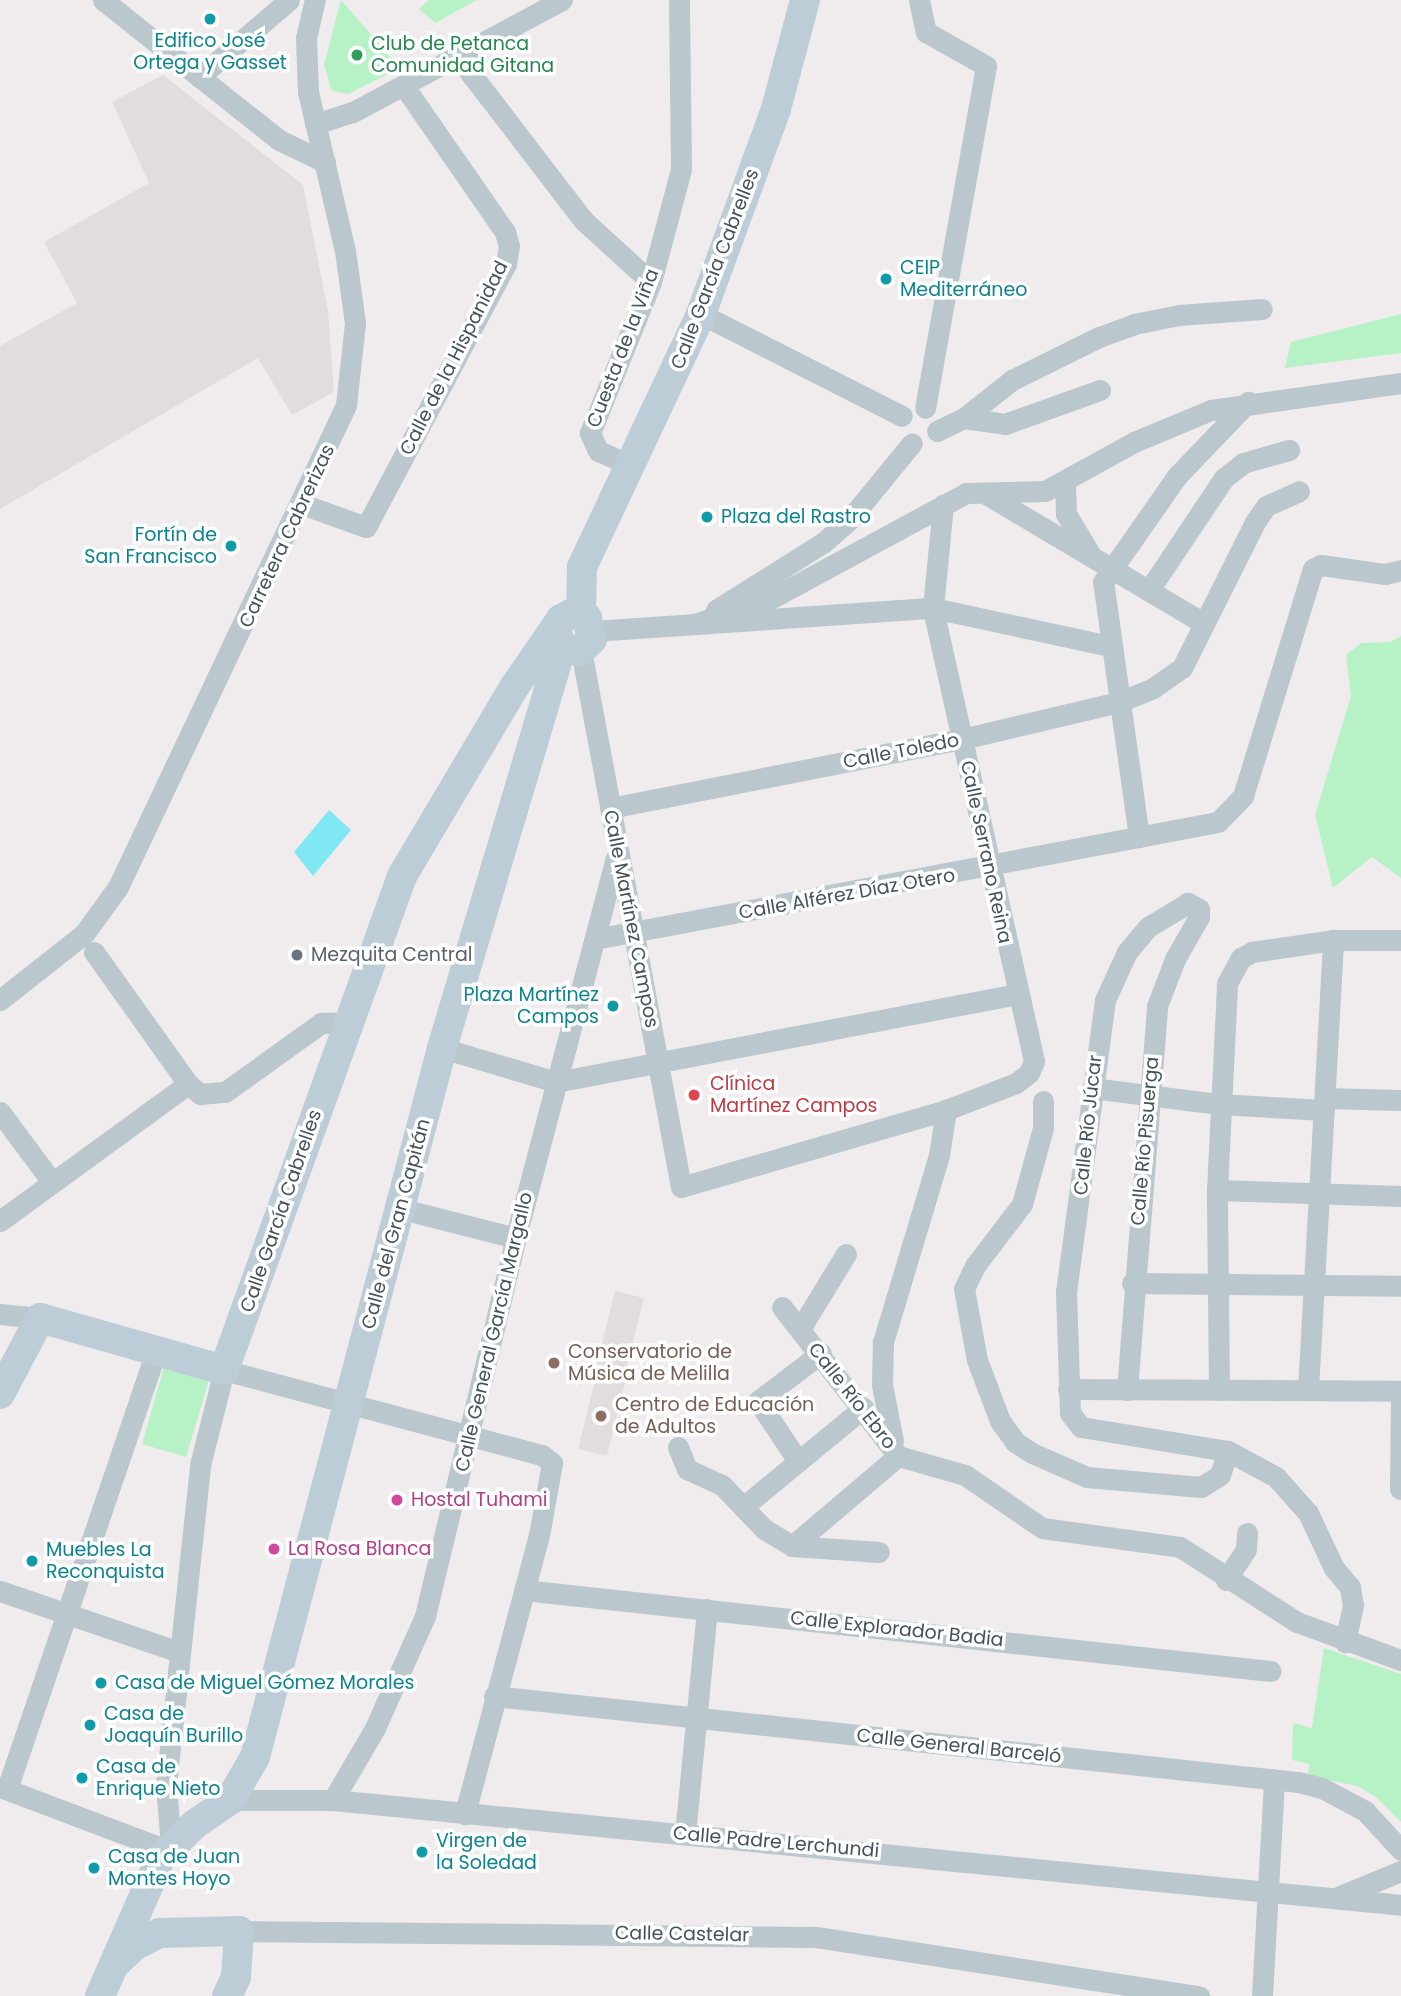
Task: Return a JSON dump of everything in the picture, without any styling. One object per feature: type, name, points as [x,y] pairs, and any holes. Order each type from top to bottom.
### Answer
[{"type":"main road","name":"Calle García Cabrelles","points":[[224,1370],[346,1022],[402,876],[483,740],[572,631],[564,590],[582,567],[632,466],[701,314],[776,109],[805,0]]},
{"type":"main road","name":"Calle del Gran Capitán","points":[[230,1800],[245,1780],[265,1726],[350,1404],[398,1208],[442,1048],[572,631]]},
{"type":"main road","points":[[483,740],[505,738],[531,758]]},
{"type":"main road","points":[[2,1374],[40,1318],[224,1370]]},
{"type":"main road","points":[[100,1996],[142,1899],[169,1848],[230,1800]]},
{"type":"main road","points":[[142,1899],[145,1921],[160,1933]]},
{"type":"main road","points":[[227,1996],[236,1977],[239,1931]]},
{"type":"main road","name":"Calle Castelar","points":[[113,1967],[134,1946],[160,1933],[239,1931]]},
{"type":"street","points":[[103,0],[279,140],[324,162]]},
{"type":"street","points":[[199,77],[289,0]]},
{"type":"street","name":"Carretera Cabrerizas","points":[[0,1000],[84,934],[105,908],[172,779],[346,405],[354,359],[351,288],[315,124],[305,62],[315,0]]},
{"type":"street","points":[[315,124],[354,112],[562,0]]},
{"type":"street","name":"Cuesta de la Viña","points":[[632,466],[598,451],[590,433],[651,282],[681,169],[679,0]]},
{"type":"street","points":[[919,0],[926,32],[986,66],[925,408]]},
{"type":"street","points":[[458,57],[583,219],[651,282]]},
{"type":"street","name":"Calle de la Hispanidad","points":[[302,504],[366,527],[506,264],[509,246],[505,232],[404,86]]},
{"type":"street","points":[[937,431],[934,415],[925,408],[910,409],[902,416],[902,435],[912,443],[924,444],[937,431],[964,418],[1012,380],[1047,360],[1134,324],[1262,309]]},
{"type":"street","points":[[701,314],[902,416]]},
{"type":"street","points":[[695,624],[772,598],[943,504],[981,491],[1030,494],[1065,484],[1170,426],[1248,402],[1401,383]]},
{"type":"street","points":[[964,418],[1005,424],[1100,390]]},
{"type":"street","points":[[1139,837],[1103,590],[1104,563],[1177,476],[1248,402]]},
{"type":"street","points":[[695,624],[824,542],[849,520],[912,443]]},
{"type":"street","points":[[1149,590],[1224,478],[1243,463],[1289,450]]},
{"type":"street","points":[[1065,484],[1071,527],[1104,563]]},
{"type":"street","points":[[981,491],[1202,622],[1266,506],[1299,491]]},
{"type":"street","name":"Calle Serrano Reina","points":[[943,504],[933,608],[1034,1062],[1029,1073],[946,1110]]},
{"type":"street","name":"Calle Alférez Díaz Otero","points":[[595,939],[990,868],[1218,822],[1242,796],[1310,575],[1321,565],[1385,574],[1401,570]]},
{"type":"street","points":[[572,631],[933,608],[1111,646]]},
{"type":"street","name":"Calle Toledo","points":[[610,808],[962,739],[1119,702],[1153,688],[1182,667],[1202,622]]},
{"type":"street","name":"Calle Martínez Campos","points":[[572,631],[610,808],[681,1187],[946,1110]]},
{"type":"street","name":"Calle General García Margallo","points":[[333,1800],[375,1728],[421,1628],[516,1238],[618,849]]},
{"type":"street","name":"Calle Río Júcar","points":[[1195,904],[1160,916],[1115,972],[1099,1026],[1066,1292],[1070,1413],[1081,1427],[1228,1451],[1260,1466],[1293,1493],[1353,1595],[1345,1642]]},
{"type":"street","name":"Calle Río Pisuerga","points":[[1127,1390],[1132,1283],[1157,1006],[1175,959],[1199,917],[1195,904]]},
{"type":"street","points":[[1219,1390],[1217,1190],[1219,1104],[1227,983],[1241,957],[1252,952],[1333,940],[1401,940]]},
{"type":"street","points":[[1308,1390],[1333,940]]},
{"type":"street","points":[[94,952],[188,1084],[200,1094],[225,1092],[321,1023],[346,1022]]},
{"type":"street","points":[[442,1048],[556,1082],[1017,994]]},
{"type":"street","points":[[0,1221],[188,1084]]},
{"type":"street","points":[[1092,1088],[1219,1104],[1324,1104],[1401,1100]]},
{"type":"street","points":[[1043,1101],[1043,1128],[1022,1204],[975,1266],[964,1289],[977,1360],[1000,1421],[1015,1442],[1032,1454],[1087,1477],[1201,1487],[1220,1475],[1228,1451]]},
{"type":"street","points":[[792,1546],[898,1456],[885,1409],[883,1342],[939,1155],[946,1110]]},
{"type":"street","points":[[0,1112],[52,1182]]},
{"type":"street","points":[[1217,1190],[1401,1196]]},
{"type":"street","points":[[398,1208],[516,1238]]},
{"type":"street","points":[[800,1329],[846,1254]]},
{"type":"street","points":[[1132,1283],[1401,1286]]},
{"type":"street","name":"Calle Río Ebro","points":[[782,1307],[821,1353],[898,1456],[965,1475],[1042,1528],[1167,1542],[1226,1580]]},
{"type":"street","points":[[0,1314],[40,1318]]},
{"type":"street","points":[[157,1349],[68,1614],[3,1788],[169,1848]]},
{"type":"street","points":[[799,1461],[758,1401],[821,1353]]},
{"type":"street","points":[[224,1370],[542,1455],[552,1463],[553,1477],[464,1814]]},
{"type":"street","name":"Calle García Cabrelles","points":[[169,1848],[166,1785],[179,1652],[203,1448],[224,1370]]},
{"type":"street","points":[[1068,1389],[1401,1391],[1400,1489]]},
{"type":"street","points":[[743,1507],[863,1408]]},
{"type":"street","points":[[678,1447],[687,1469],[722,1485],[764,1529],[792,1546],[879,1552]]},
{"type":"street","points":[[1247,1533],[1246,1549],[1226,1580],[1273,1609],[1345,1642],[1391,1657],[1401,1644]]},
{"type":"street","name":"Calle Explorador Badia","points":[[524,1590],[1271,1671]]},
{"type":"street","points":[[0,1591],[179,1652]]},
{"type":"street","points":[[685,1834],[707,1609]]},
{"type":"street","name":"Calle General Barceló","points":[[494,1696],[1274,1779],[1322,1788],[1344,1798],[1383,1828],[1401,1850]]},
{"type":"street","points":[[1262,1996],[1270,1890],[1274,1779]]},
{"type":"street","name":"Calle Padre Lerchundi","points":[[230,1800],[333,1800],[1270,1890],[1401,1905]]},
{"type":"street","points":[[1338,1897],[1401,1871]]},
{"type":"street","name":"Calle Castelar","points":[[239,1931],[816,1937],[1199,1996]]},
{"type":"shaded area","points":[[163,75],[303,185],[328,311],[334,392],[292,415],[258,358],[0,509],[0,346],[77,303],[44,242],[149,183],[112,102]]},
{"type":"shaded area","name":"Centro de Educación de Adultos","points":[[615,1291],[644,1298],[626,1371],[597,1364]]},
{"type":"shaded area","name":"Centro de Educación de Adultos","points":[[596,1376],[625,1383],[607,1456],[578,1449]]},
{"type":"green space","name":"Club de Petanca Comunidad Gitana","points":[[341,0],[400,68],[348,94],[332,91],[324,65]]},
{"type":"green space","points":[[429,0],[477,0],[435,23],[419,9]]},
{"type":"green space","points":[[1401,314],[1401,353],[1285,368],[1291,342]]},
{"type":"green space","points":[[1401,636],[1401,878],[1372,857],[1333,888],[1315,815],[1351,696],[1346,655],[1361,643],[1390,642]]},
{"type":"green space","points":[[164,1367],[209,1380],[186,1457],[142,1444]]},
{"type":"green space","points":[[1324,1648],[1401,1674],[1401,1822],[1376,1797],[1357,1786],[1308,1776],[1309,1764],[1292,1760],[1293,1723],[1312,1728]]},
{"type":"water","points":[[329,810],[351,830],[313,876],[294,852]]},
{"type":"place","name":"Edifico José Ortega y Gasset","points":[[210,19]]},
{"type":"place","name":"Club de Petanca Comunidad Gitana","points":[[357,55]]},
{"type":"place","name":"CEIP Mediterráneo","points":[[886,279]]},
{"type":"place","name":"Plaza del Rastro","points":[[707,517]]},
{"type":"place","name":"Fortín de San Francisco","points":[[231,546]]},
{"type":"place","name":"Mezquita Central","points":[[297,955]]},
{"type":"place","name":"Plaza Martínez Campos","points":[[613,1006]]},
{"type":"place","name":"Clínica Martínez Campos","points":[[694,1095]]},
{"type":"place","name":"Conservatorio de Música de Melilla","points":[[554,1363]]},
{"type":"place","name":"Centro de Educación de Adultos","points":[[601,1416]]},
{"type":"place","name":"Hostal Tuhami","points":[[397,1500]]},
{"type":"place","name":"La Rosa Blanca","points":[[274,1549]]},
{"type":"place","name":"Muebles La Reconquista","points":[[32,1561]]},
{"type":"place","name":"Casa de Miguel Gómez Morales","points":[[101,1683]]},
{"type":"place","name":"Casa de Joaquín Burillo","points":[[90,1725]]},
{"type":"place","name":"Casa de Enrique Nieto","points":[[82,1778]]},
{"type":"place","name":"Virgen de la Soledad","points":[[422,1852]]},
{"type":"place","name":"Casa de Juan Montes Hoyo","points":[[94,1868]]}]
